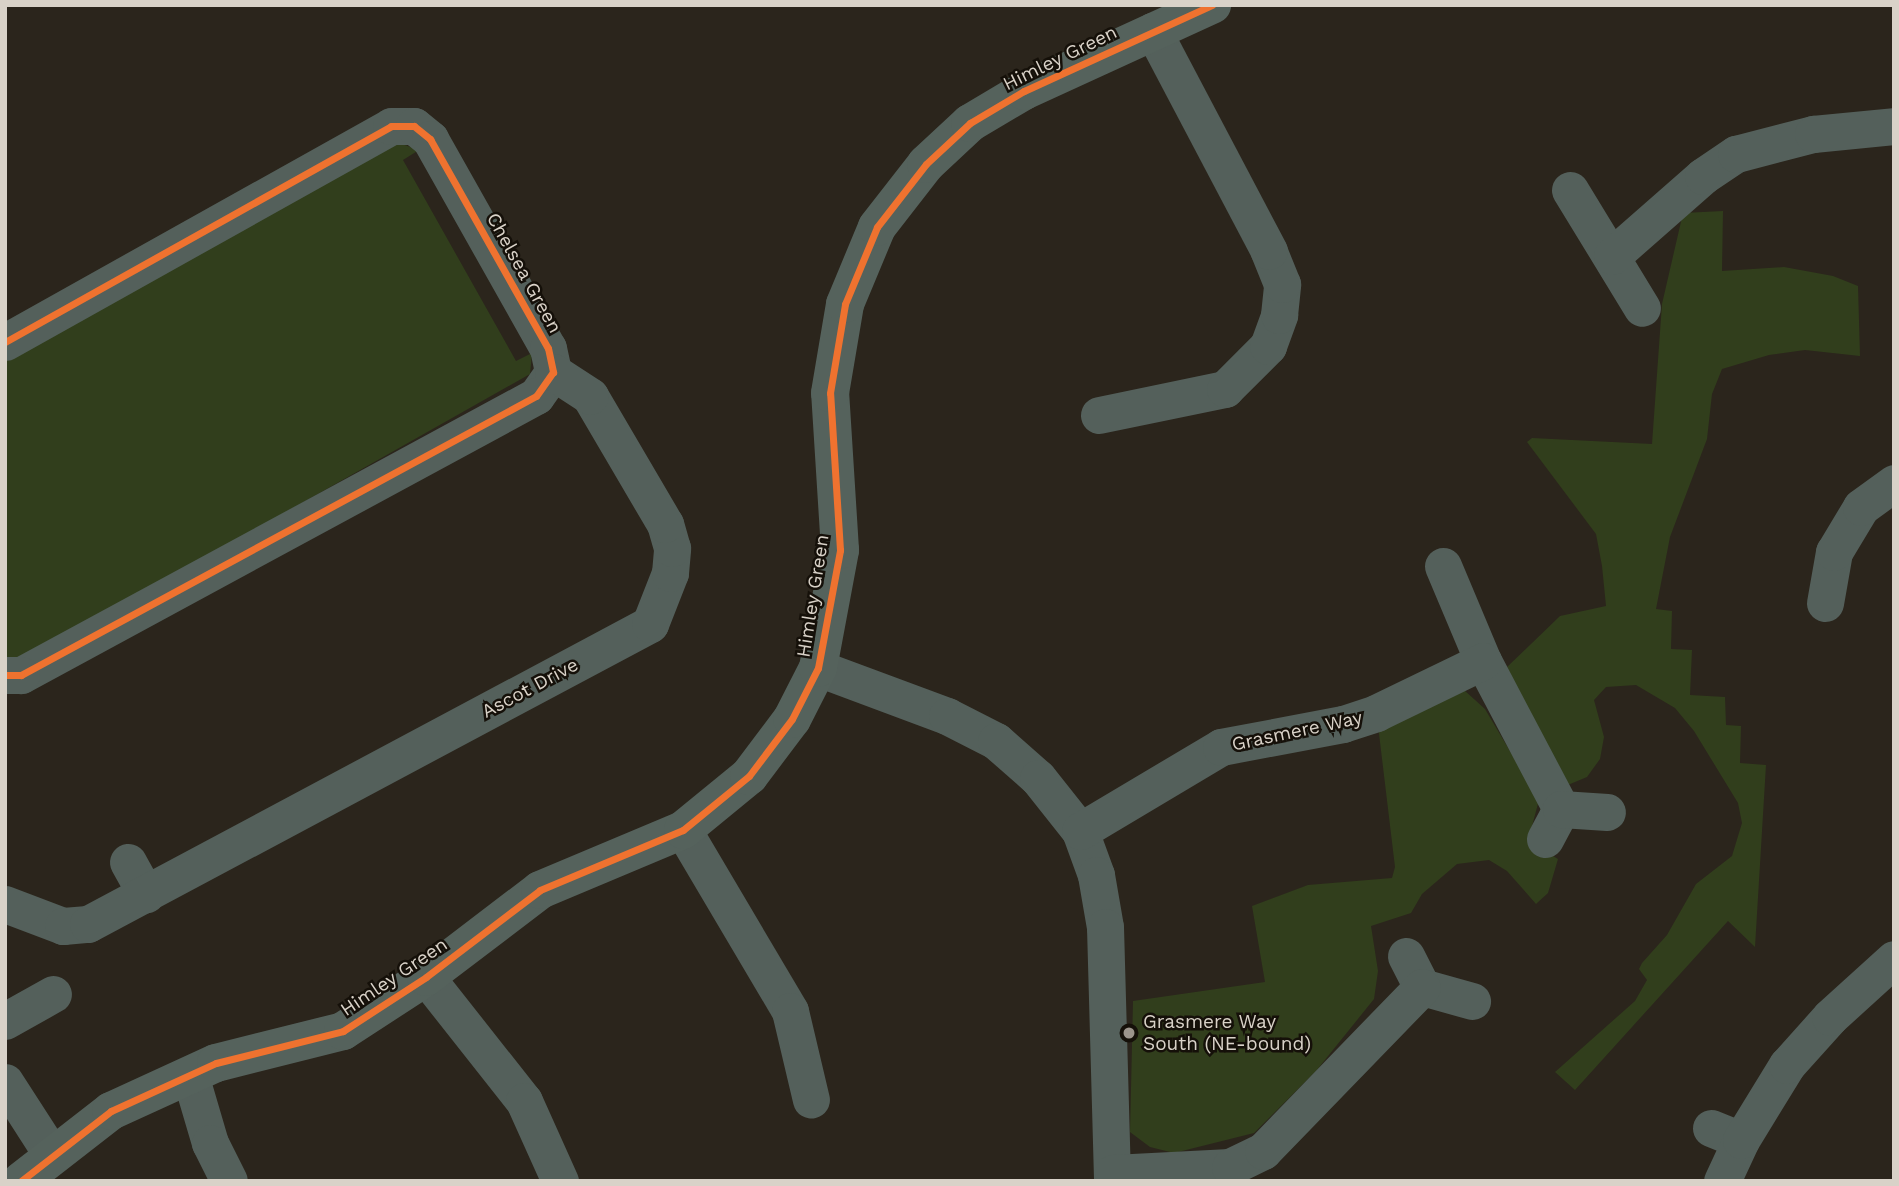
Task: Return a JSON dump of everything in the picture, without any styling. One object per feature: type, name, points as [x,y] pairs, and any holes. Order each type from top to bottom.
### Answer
[{"type":"street","name":"Himley Green","points":[[21,1181],[111,1111],[216,1063],[343,1031],[426,977],[540,890],[683,830],[749,776],[792,719],[818,668],[840,550],[830,393],[845,304],[877,227],[926,164],[970,123],[1024,90],[1212,5]]},
{"type":"street","points":[[1099,415],[1225,389],[1268,346],[1279,315],[1282,284],[1269,251],[1153,31]]},
{"type":"street","name":"Chelsea Green","points":[[5,341],[391,126],[419,115],[548,348],[552,372]]},
{"type":"street","points":[[1612,256],[1703,176],[1736,154],[1813,134],[1894,126]]},
{"type":"street","points":[[1570,190],[1642,307]]},
{"type":"street","points":[[5,674],[21,675],[536,396],[552,372]]},
{"type":"street","name":"Ascot Drive","points":[[5,904],[63,926],[88,923],[650,624],[670,573],[672,548],[665,524],[590,396],[552,372]]},
{"type":"street","points":[[1825,603],[1834,552],[1861,508],[1894,483]]},
{"type":"street","points":[[1443,566],[1553,824],[1607,812]]},
{"type":"street","name":"Grasmere Way","points":[[1080,831],[1221,747],[1365,717],[1483,661]]},
{"type":"street","points":[[818,668],[947,716],[996,741],[1038,778],[1080,831],[1096,875],[1105,927],[1112,1177],[1230,1167],[1263,1151],[1414,971],[1472,1001]]},
{"type":"street","points":[[683,830],[775,979],[815,1083]]},
{"type":"street","points":[[128,862],[146,894]]},
{"type":"street","points":[[1722,1181],[1726,1134],[1830,1017],[1894,959]]},
{"type":"street","name":"Himley Green","points":[[426,977],[524,1101],[560,1181]]},
{"type":"street","points":[[5,1021],[52,994]]},
{"type":"street","points":[[190,1075],[210,1143],[229,1181]]},
{"type":"street","points":[[5,1082],[52,1155]]},
{"type":"green space","points":[[393,141],[419,150],[403,160],[516,361],[532,353],[530,374],[24,660],[5,659],[5,357]]},
{"type":"green space","points":[[1723,211],[1722,271],[1784,267],[1833,276],[1858,286],[1860,356],[1805,350],[1769,355],[1722,369],[1712,394],[1707,439],[1670,537],[1656,609],[1672,611],[1671,649],[1692,650],[1690,695],[1725,697],[1726,725],[1741,726],[1740,763],[1766,765],[1755,947],[1728,921],[1575,1090],[1555,1072],[1635,1001],[1647,980],[1639,969],[1642,963],[1667,935],[1696,884],[1732,856],[1742,823],[1738,803],[1694,731],[1675,708],[1636,685],[1606,687],[1594,700],[1604,737],[1600,759],[1587,777],[1563,787],[1507,667],[1560,616],[1606,606],[1602,566],[1596,534],[1527,442],[1532,438],[1652,444],[1662,304],[1683,213]]},
{"type":"green space","points":[[1464,690],[1485,709],[1539,800],[1528,841],[1558,859],[1548,893],[1536,904],[1507,871],[1489,860],[1457,864],[1422,894],[1411,913],[1371,926],[1378,971],[1374,999],[1316,1071],[1254,1133],[1174,1153],[1150,1147],[1130,1132],[1133,1001],[1265,982],[1252,906],[1308,885],[1392,878],[1395,867],[1377,717]]},
{"type":"cycle path","points":[[21,1181],[111,1111],[216,1063],[343,1031],[426,977],[540,890],[683,830],[749,776],[792,719],[818,668],[840,550],[830,393],[845,304],[877,227],[926,164],[970,123],[1024,91],[1212,5]]},
{"type":"cycle path","points":[[5,342],[391,126],[414,126],[430,139],[548,348],[553,372],[536,396],[21,675],[5,675]]},
{"type":"place","name":"Grasmere Way South (NE-bound)","points":[[1129,1033]]}]
